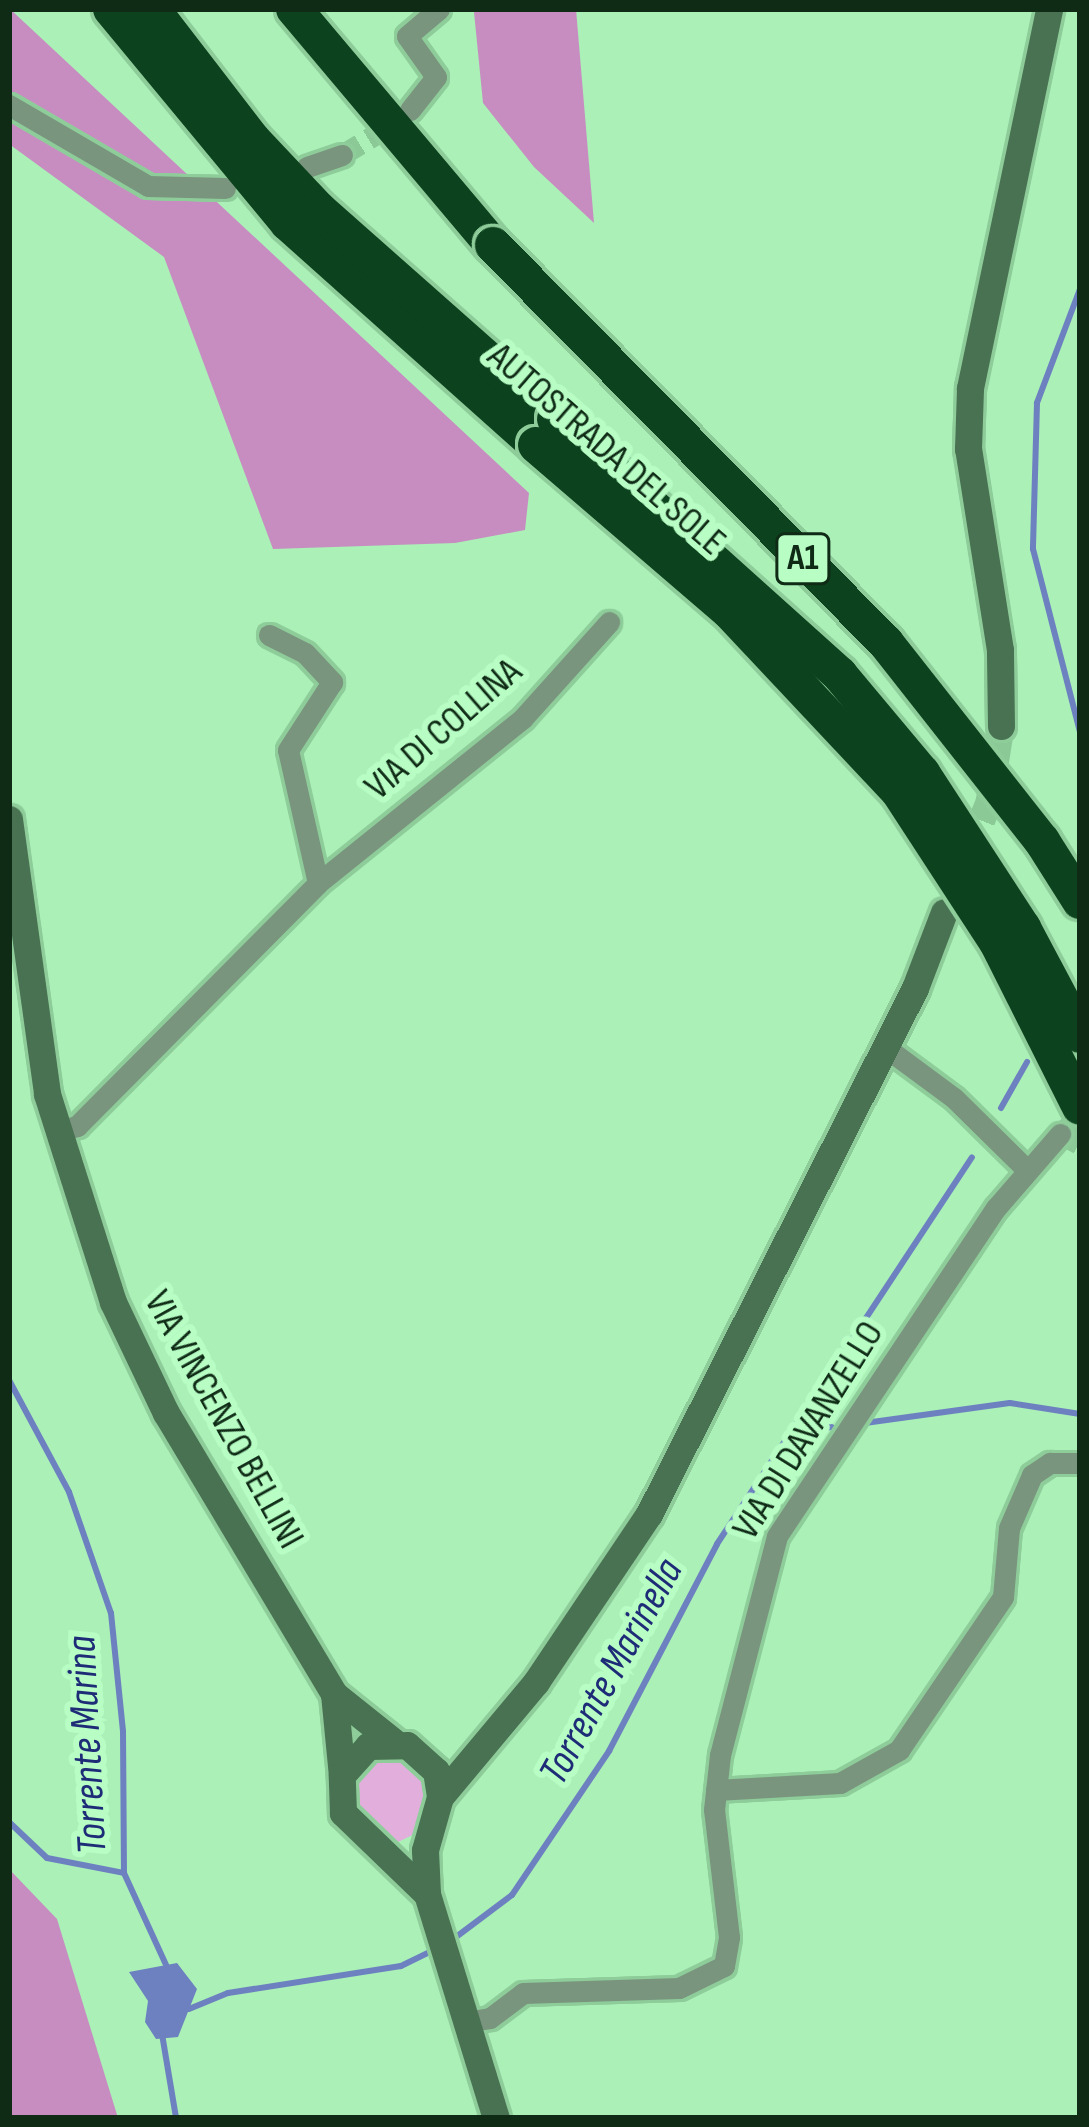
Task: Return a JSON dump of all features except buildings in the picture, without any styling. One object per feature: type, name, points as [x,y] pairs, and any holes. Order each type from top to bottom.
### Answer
[{"type":"highway","name":"AUTOSTRADA DEL SOLE","points":[[111,9],[288,223],[840,675],[922,772],[1023,928],[1080,1035]]},
{"type":"highway","name":"AUTOSTRADA DEL SOLE","points":[[152,9],[252,139],[731,613],[899,792],[998,944],[1070,1120]]},
{"type":"highway","name":"AUTOSTRADA DEL SOLE","points":[[294,9],[493,245],[886,643],[1080,901]]},
{"type":"street","points":[[410,110],[436,76],[407,35],[439,9]]},
{"type":"street","points":[[1001,726],[1000,650],[968,449],[970,388],[1048,9]]},
{"type":"street","points":[[9,105],[148,186],[225,188]]},
{"type":"street","points":[[307,167],[342,154]]},
{"type":"street","name":"VIA DI COLLINA","points":[[56,1131],[76,1126],[318,884],[523,718],[609,622]]},
{"type":"street","points":[[269,634],[305,653],[332,682],[288,750],[318,884]]},
{"type":"street","name":"VIA VINCENZO BELLINI","points":[[9,819],[56,1131],[139,1361],[334,1694],[406,1746]]},
{"type":"street","points":[[371,1840],[398,1842],[435,1809],[494,1728],[536,1682],[649,1514],[885,1047],[944,912]]},
{"type":"street","points":[[885,1047],[954,1098],[1027,1170]]},
{"type":"street","name":"VIA DI DAVANZELLO","points":[[465,2022],[490,2018],[524,1993],[679,1988],[724,1966],[716,1790],[777,1536],[1027,1170],[1070,1120]]},
{"type":"street","points":[[716,1790],[840,1783],[899,1750],[1003,1597],[1009,1528],[1032,1475],[1050,1463],[1080,1463]]},
{"type":"street","name":"VIA VINCENZO BELLINI","points":[[334,1694],[342,1775]]},
{"type":"street","points":[[429,1904],[343,1814],[342,1775],[357,1753],[494,1728]]},
{"type":"street","points":[[406,1746],[436,1771],[429,1904],[496,2118]]},
{"type":"shaded area","points":[[10,9],[529,493],[525,530],[455,543],[273,549],[164,257],[9,144]]},
{"type":"shaded area","points":[[466,9],[576,9],[594,223],[534,167],[483,103],[474,12]]},
{"type":"shaded area","points":[[381,1742],[436,1771],[421,1831],[398,1842],[384,1843],[339,1801]]},
{"type":"shaded area","points":[[9,1869],[57,1919],[118,2118],[9,2118]]},
{"type":"water","points":[[177,1963],[197,1989],[178,2037],[156,2039],[145,2022],[148,2001],[129,1972]]},
{"type":"waterway","name":"Torrente Marinella","points":[[1080,289],[1037,403],[1033,549],[1080,732]]},
{"type":"waterway","name":"Torrente Marinella","points":[[1001,1108],[1027,1062]]},
{"type":"waterway","name":"Torrente Marinella","points":[[448,1943],[512,1895],[609,1751],[717,1544],[972,1158]]},
{"type":"waterway","name":"Torrente Marina","points":[[9,1380],[69,1492],[111,1613],[123,1731],[124,1873],[167,1967]]},
{"type":"waterway","points":[[865,1423],[1010,1403],[1080,1414]]},
{"type":"waterway","points":[[790,1432],[832,1427]]},
{"type":"waterway","points":[[9,1822],[47,1858],[124,1873]]},
{"type":"waterway","name":"Torrente Marinella","points":[[189,2009],[228,1993],[401,1966],[436,1949]]},
{"type":"waterway","points":[[1080,2009],[1080,2014]]},
{"type":"waterway","name":"Torrente Marina","points":[[162,2034],[176,2118]]},
{"type":"tunnel","points":[[342,155],[398,121]]},
{"type":"tunnel","points":[[966,858],[989,802],[1001,726]]},
{"type":"tunnel","points":[[1080,1116],[1060,1134],[1080,1144]]}]
